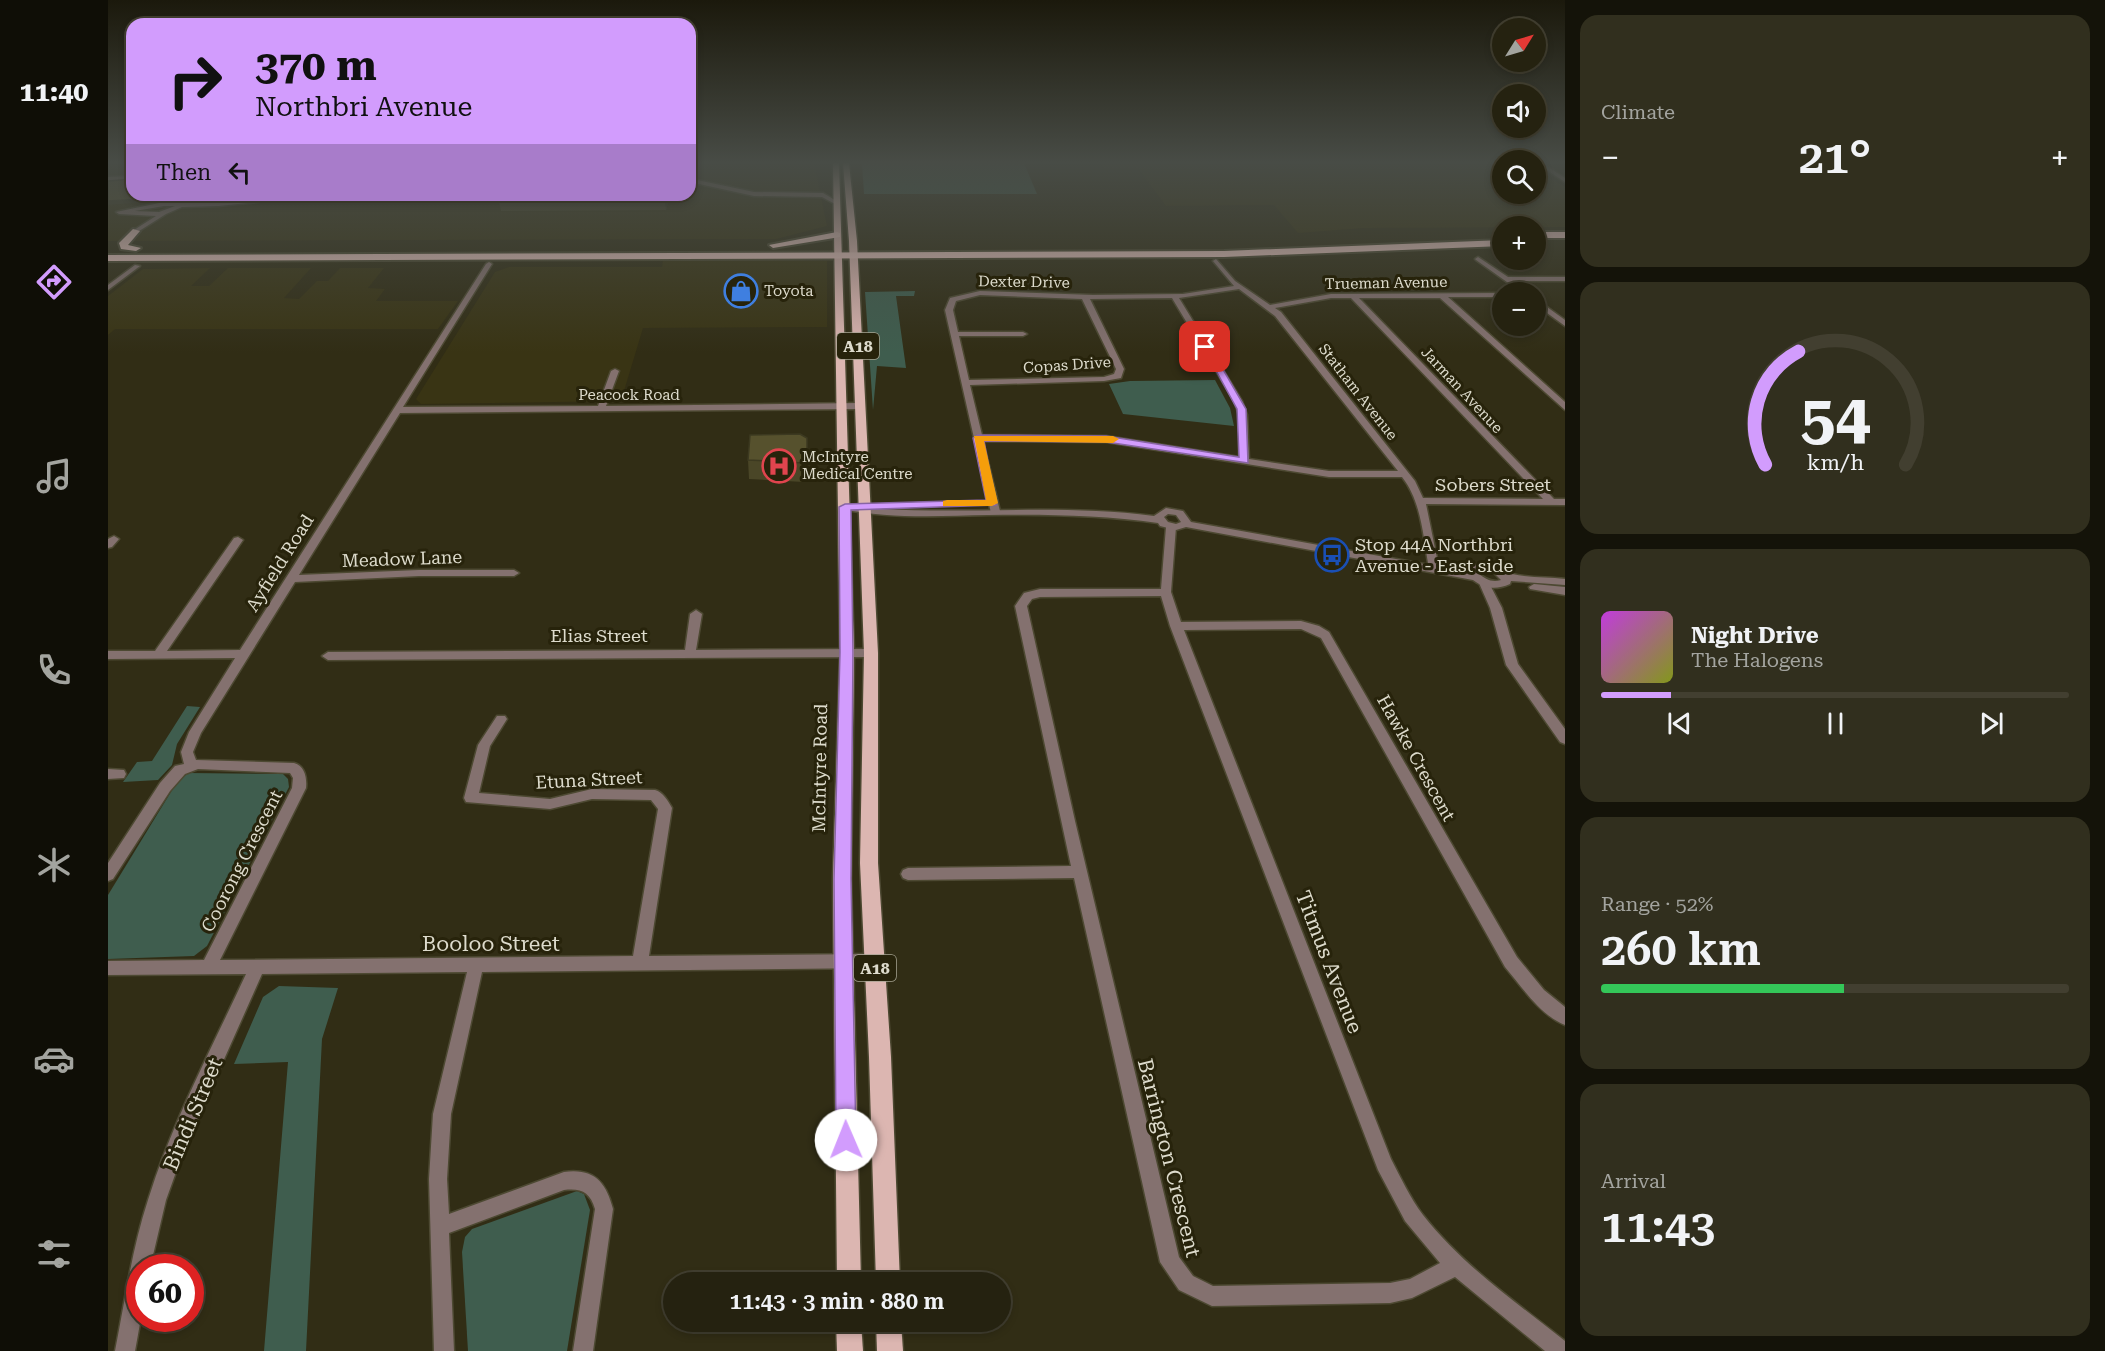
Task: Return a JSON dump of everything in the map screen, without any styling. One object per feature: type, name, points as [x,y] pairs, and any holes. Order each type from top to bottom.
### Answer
[{"type":"highway","points":[[137,230],[123,243],[124,247],[763,247],[838,250]]},
{"type":"highway","points":[[109,245],[137,230]]},
{"type":"highway","points":[[763,247],[837,235]]},
{"type":"highway","points":[[108,258],[660,255],[838,250],[1236,245],[1492,235]]},
{"type":"highway","points":[[1546,235],[1565,235]]},
{"type":"highway","points":[[854,250],[891,254],[1272,253],[1492,243]]},
{"type":"highway","points":[[1546,243],[1565,243]]},
{"type":"highway","points":[[109,245],[136,248]]},
{"type":"highway","points":[[855,266],[891,254]]},
{"type":"highway","points":[[489,264],[558,263],[660,255]]},
{"type":"main road","name":"A18","points":[[837,226],[838,250]]},
{"type":"main road","name":"A18","points":[[852,226],[871,653],[869,863],[888,1272]]},
{"type":"main road","name":"McIntyre Road","points":[[838,250],[847,652],[843,961],[849,1272]]},
{"type":"main road","points":[[840,321],[849,320],[856,307]]},
{"type":"main road","points":[[849,1332],[850,1351]]},
{"type":"main road","points":[[889,1332],[890,1351]]},
{"type":"street","points":[[137,230],[141,226]]},
{"type":"street","points":[[137,230],[144,226]]},
{"type":"street","points":[[1478,259],[1512,282]]},
{"type":"street","name":"Statham Avenue","points":[[1216,261],[1239,287],[1271,307],[1405,474],[1421,501],[1433,564]]},
{"type":"street","name":"Ayfield Road","points":[[191,765],[187,752],[190,742],[489,264]]},
{"type":"street","points":[[108,288],[137,266]]},
{"type":"street","points":[[1508,279],[1565,279]]},
{"type":"street","name":"Dexter Drive","points":[[994,507],[954,334],[949,307],[953,300],[962,296],[986,293],[1085,297],[1174,296],[1239,287]]},
{"type":"street","points":[[1441,295],[1565,407]]},
{"type":"street","name":"Trueman Avenue","points":[[1271,307],[1321,297],[1492,295]]},
{"type":"street","points":[[1174,296],[1238,401],[1243,416],[1244,461]]},
{"type":"street","name":"Jarman Avenue","points":[[1353,296],[1551,502]]},
{"type":"street","name":"Copas Drive","points":[[965,383],[1104,379],[1118,376],[1120,371],[1085,297]]},
{"type":"street","points":[[1546,309],[1565,324]]},
{"type":"street","points":[[954,334],[1023,334]]},
{"type":"street","points":[[602,408],[615,371]]},
{"type":"street","name":"Peacock Road","points":[[398,410],[860,406]]},
{"type":"street","points":[[978,438],[1106,439],[1329,474],[1405,474]]},
{"type":"street","name":"Sobers Street","points":[[1421,501],[1565,502]]},
{"type":"street","points":[[845,507],[884,512],[994,507],[1092,511],[1173,521],[1433,564],[1478,576],[1565,591]]},
{"type":"street","name":"Titmus Avenue","points":[[1173,521],[1166,592],[1176,626],[1384,1164],[1416,1220],[1456,1266],[1562,1351]]},
{"type":"street","points":[[158,655],[238,540]]},
{"type":"street","points":[[1478,576],[1489,567],[1502,580]]},
{"type":"street","name":"Meadow Lane","points":[[291,579],[419,573],[514,573]]},
{"type":"street","points":[[1478,576],[1496,608],[1512,665],[1565,739]]},
{"type":"street","points":[[1502,580],[1510,577],[1565,582]]},
{"type":"street","points":[[1496,608],[1502,580]]},
{"type":"street","name":"Barrington Crescent","points":[[1166,592],[1040,593],[1028,596],[1022,601],[1021,608],[1079,872],[1170,1262],[1180,1278],[1197,1291],[1212,1296],[1390,1293],[1412,1288],[1456,1266]]},
{"type":"street","points":[[690,653],[696,614]]},
{"type":"street","name":"Hawke Crescent","points":[[1176,626],[1298,625],[1315,629],[1325,635],[1511,962],[1538,995],[1565,1017]]},
{"type":"street","name":"Elias Street","points":[[328,656],[871,653]]},
{"type":"street","points":[[108,655],[244,654]]},
{"type":"street","name":"Etuna Street","points":[[501,719],[484,745],[471,798],[550,804],[592,794],[655,795],[665,808],[640,964]]},
{"type":"street","points":[[108,875],[169,782],[180,770],[191,765]]},
{"type":"street","name":"Coorong Crescent","points":[[191,765],[289,766],[294,768],[300,777],[299,788],[209,966]]},
{"type":"street","points":[[908,874],[1079,872]]},
{"type":"street","name":"Booloo Street","points":[[108,968],[875,961]]},
{"type":"street","points":[[444,1351],[438,1179],[442,1114],[476,965]]},
{"type":"street","name":"Bindi Street","points":[[144,1254],[157,1200],[177,1145],[258,966]]},
{"type":"street","points":[[440,1227],[564,1181],[586,1181],[595,1187],[601,1196],[604,1209],[583,1351]]},
{"type":"street","name":"Bindi Street","points":[[125,1351],[128,1332]]},
{"type":"shaded area","points":[[108,226],[827,226],[776,239],[108,241]]},
{"type":"shaded area","points":[[1292,226],[1492,226],[1492,227],[1364,228],[1298,233]]},
{"type":"shaded area","points":[[663,260],[827,261],[827,327],[643,328],[621,401],[421,404],[416,399],[495,272],[509,267],[662,267]]},
{"type":"shaded area","points":[[210,268],[191,286],[209,286],[228,268],[311,268],[284,298],[299,299],[317,281],[328,281],[340,268],[384,268],[368,288],[385,289],[376,301],[458,301],[438,329],[115,329],[108,335],[108,296],[143,269]]},
{"type":"green space","points":[[915,291],[914,296],[896,296],[906,368],[877,366],[873,410],[865,292]]},
{"type":"green space","points":[[1215,380],[1230,408],[1234,426],[1123,414],[1109,384],[1130,381]]},
{"type":"green space","points":[[187,706],[200,707],[177,744],[172,765],[158,780],[123,782],[137,762],[152,761]]},
{"type":"green space","points":[[188,773],[283,774],[288,779],[289,787],[207,946],[194,956],[108,959],[108,895],[177,782]]},
{"type":"green space","points":[[279,986],[338,988],[322,1039],[306,1351],[264,1351],[288,1062],[234,1064],[263,997]]},
{"type":"green space","points":[[577,1191],[584,1194],[590,1210],[567,1351],[468,1351],[462,1252],[465,1237],[472,1229]]},
{"type":"building","points":[[800,434],[807,438],[807,456],[804,456],[804,463],[748,460],[750,435]]},
{"type":"slow traffic","points":[[947,503],[992,503],[978,438],[1113,439]]},
{"type":"place","name":"Toyota","points":[[741,291]]},
{"type":"place","name":"McIntyre Medical Centre","points":[[779,466]]},
{"type":"place","name":"Stop 44A Northbri Avenue - East side","points":[[1332,555]]},
{"type":"route","points":[[846,1140],[842,879],[847,652],[844,577],[845,507],[863,508],[883,504],[992,503],[978,438],[1120,440],[1244,461],[1244,423],[1241,409],[1205,347]]}]
